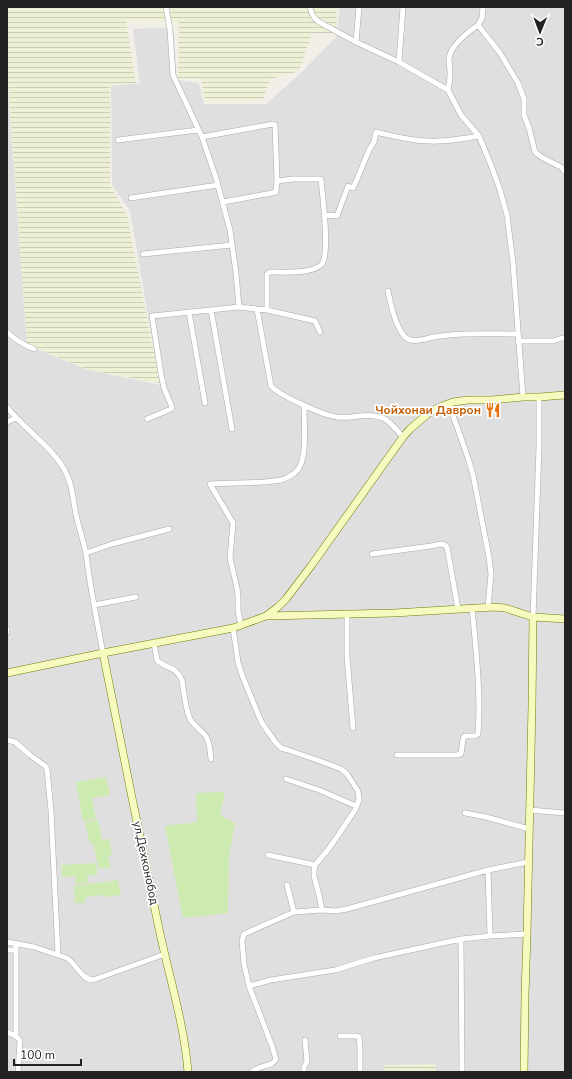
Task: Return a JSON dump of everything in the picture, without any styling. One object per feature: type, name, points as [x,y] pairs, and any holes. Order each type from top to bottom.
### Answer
[{"type":"street","points":[[166,7],[170,30],[173,75],[202,137],[218,185],[230,230],[239,308]]},
{"type":"street","points":[[310,7],[312,16],[315,20],[356,42],[399,62],[448,90],[461,115],[479,136],[500,190],[507,215],[513,263],[523,397]]},
{"type":"street","points":[[356,42],[359,7]]},
{"type":"street","points":[[399,62],[403,7]]},
{"type":"street","points":[[448,90],[450,76],[449,57],[454,46],[466,33],[478,25],[482,18],[483,7]]},
{"type":"street","points":[[478,25],[497,48],[518,83],[524,99],[524,115],[535,152],[561,167],[565,172]]},
{"type":"street","points":[[202,137],[273,124],[276,128],[276,192],[223,202]]},
{"type":"street","points":[[118,140],[198,130]]},
{"type":"street","points":[[325,215],[337,216],[348,186],[352,188],[358,179],[369,150],[374,142],[376,132],[429,141],[446,141],[479,136]]},
{"type":"street","points":[[268,310],[268,273],[302,272],[321,266],[324,262],[326,239],[321,179],[277,180]]},
{"type":"street","points":[[131,198],[218,185]]},
{"type":"street","points":[[143,254],[232,245]]},
{"type":"street","points":[[388,291],[393,314],[406,337],[410,340],[453,335],[518,334]]},
{"type":"street","points":[[147,419],[171,409],[172,407],[164,388],[152,316],[239,308],[268,310],[315,321],[320,332]]},
{"type":"street","points":[[257,309],[271,386],[273,389],[304,405],[336,417],[365,415],[382,418],[387,420],[403,437]]},
{"type":"street","points":[[211,310],[232,429]]},
{"type":"street","points":[[189,312],[205,403]]},
{"type":"street","points":[[7,332],[12,338],[34,350]]},
{"type":"street","points":[[518,342],[553,341],[565,338]]},
{"type":"street","points":[[7,674],[103,653],[233,628],[266,616],[286,599],[403,437],[430,412],[442,406],[468,400],[492,400],[565,395]]},
{"type":"street","points":[[524,1072],[524,1002],[527,934],[539,397]]},
{"type":"street","points":[[449,404],[468,458],[489,557],[490,574],[488,607]]},
{"type":"street","points":[[240,626],[238,596],[230,558],[233,523],[210,484],[281,480],[297,471],[300,468],[303,453],[304,405]]},
{"type":"street","points":[[7,407],[16,418],[51,451],[65,471],[73,496],[76,516],[86,553],[103,653]]},
{"type":"street","points":[[7,422],[16,418]]},
{"type":"street","points":[[86,553],[112,544],[169,529]]},
{"type":"street","points":[[372,554],[441,544],[446,545],[458,609]]},
{"type":"street","points":[[94,605],[136,597]]},
{"type":"street","points":[[266,616],[347,614],[488,607],[505,608],[533,617],[565,619]]},
{"type":"street","points":[[397,755],[461,754],[463,739],[465,736],[475,736],[478,734],[478,681],[472,608]]},
{"type":"street","points":[[347,614],[347,657],[353,728]]},
{"type":"street","points":[[233,628],[238,662],[242,675],[262,723],[276,743],[281,748],[341,769],[345,772],[358,791],[359,800],[355,810],[327,851],[315,864],[314,876],[322,910]]},
{"type":"street","points":[[154,643],[157,660],[159,663],[173,669],[180,675],[190,719],[206,736],[211,759]]},
{"type":"street","name":"ул.Дехконобод","points":[[103,653],[177,1009],[188,1072]]},
{"type":"street","points":[[7,740],[15,742],[42,763],[47,769],[58,954]]},
{"type":"street","points":[[286,779],[319,790],[356,806]]},
{"type":"street","points":[[529,810],[565,813]]},
{"type":"street","points":[[465,813],[486,817],[529,829]]},
{"type":"street","points":[[268,855],[315,864]]},
{"type":"street","points":[[252,1072],[255,1069],[273,1062],[276,1058],[249,986],[244,964],[242,941],[244,934],[294,912],[322,910],[336,911],[347,909],[488,870],[528,862]]},
{"type":"street","points":[[488,870],[490,936]]},
{"type":"street","points":[[286,885],[294,912]]},
{"type":"street","points":[[249,986],[271,980],[335,970],[374,958],[461,939],[527,934]]},
{"type":"street","points":[[461,939],[462,1072]]},
{"type":"street","points":[[7,942],[34,947],[67,958],[71,960],[90,980],[165,954]]},
{"type":"street","points":[[16,943],[16,1036]]},
{"type":"street","points":[[7,950],[16,950]]},
{"type":"street","points":[[7,1032],[19,1038],[18,1072]]},
{"type":"street","points":[[340,1036],[355,1036],[359,1038],[360,1072]]},
{"type":"street","points":[[304,1072],[307,1062],[305,1040]]},
{"type":"shaded area","points":[[340,7],[565,7],[565,1072],[7,1072],[7,76],[27,345],[88,370],[160,385],[130,211],[112,185],[111,86],[140,83],[133,29],[173,27],[177,80],[199,83],[204,104],[266,104],[303,71],[337,36]]},
{"type":"green space","points":[[7,7],[336,7],[337,33],[312,33],[299,71],[270,79],[263,100],[205,101],[201,79],[178,79],[179,22],[126,20],[136,83],[110,85],[110,185],[127,216],[160,383],[88,370],[27,344],[7,67]]},
{"type":"green space","points":[[106,777],[110,795],[92,798],[96,819],[83,822],[76,782]]},
{"type":"green space","points":[[225,792],[220,815],[235,823],[229,855],[228,913],[183,918],[165,826],[197,822],[196,793]]},
{"type":"green space","points":[[98,820],[102,840],[109,839],[112,855],[108,856],[111,867],[99,869],[93,843],[90,844],[85,823]]},
{"type":"green space","points":[[96,863],[97,875],[87,876],[88,883],[76,884],[75,876],[62,877],[61,865]]},
{"type":"green space","points":[[118,880],[121,895],[86,897],[85,903],[75,903],[74,886]]},
{"type":"green space","points":[[436,1064],[436,1072],[384,1072],[384,1065]]},
{"type":"place","name":"Чойхонаи Даврон","points":[[493,410]]}]
